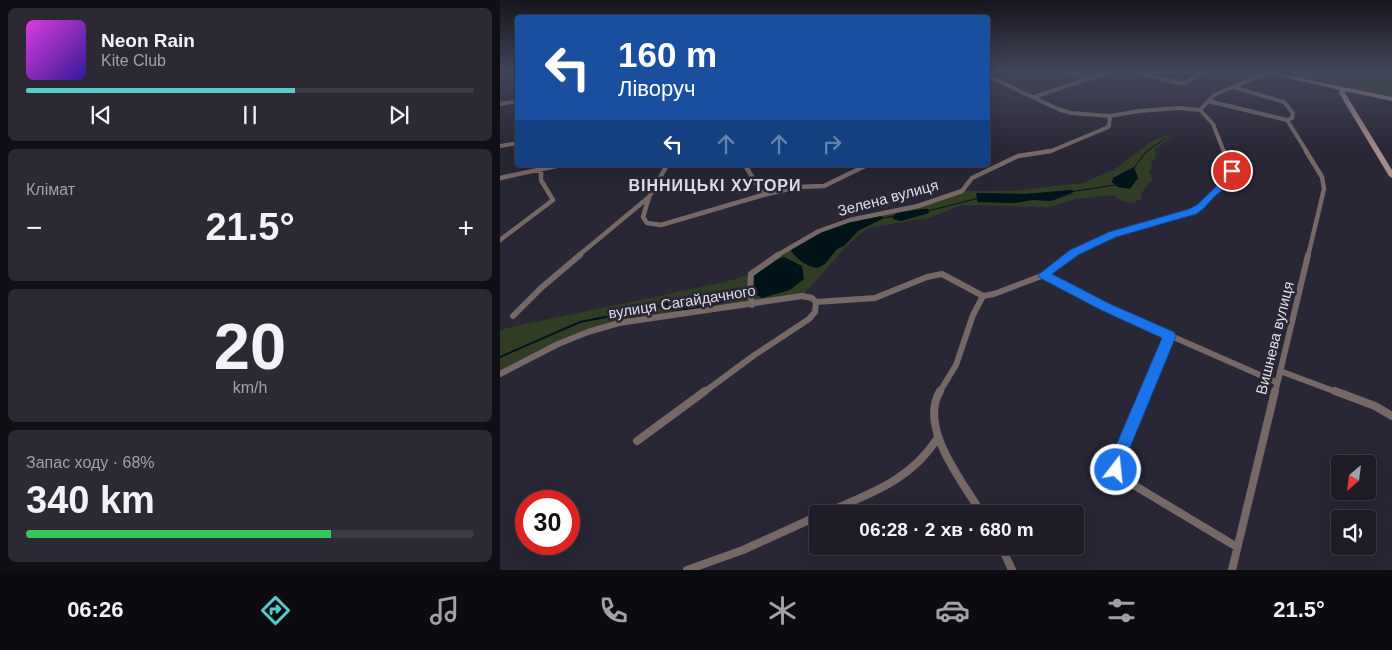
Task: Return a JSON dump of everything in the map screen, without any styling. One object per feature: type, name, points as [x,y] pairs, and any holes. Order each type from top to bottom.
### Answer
[{"type":"street","points":[[977,505],[937,439],[933,417],[935,402],[956,365],[973,314],[983,296],[994,294],[1044,275],[1074,252],[1112,234],[1192,212],[1229,180],[1232,171],[1213,124],[1200,110],[1180,108],[1139,111],[1110,116],[1063,111],[1037,99]]},
{"type":"street","points":[[1200,110],[1210,99]]},
{"type":"street","name":"Вишнева вулиця","points":[[1232,570],[1324,189],[1322,178],[1287,120],[1292,118],[1292,113],[1286,104],[1269,99]]},
{"type":"street","points":[[1345,99],[1392,176]]},
{"type":"street","points":[[502,103],[515,101]]},
{"type":"street","points":[[1208,101],[1287,120]]},
{"type":"street","name":"Зелена вулиця","points":[[752,304],[750,290],[751,274],[812,234],[850,220],[918,206],[962,190],[972,178],[1018,156],[1050,150],[1106,128],[1109,126],[1110,116]]},
{"type":"street","points":[[500,146],[515,144]]},
{"type":"street","points":[[500,178],[548,167]]},
{"type":"street","points":[[666,167],[648,197],[641,215],[643,220],[649,225],[674,223],[763,195],[798,187],[824,186],[863,167]]},
{"type":"street","points":[[746,167],[763,195]]},
{"type":"street","points":[[500,240],[554,200],[541,180],[541,168]]},
{"type":"street","points":[[513,316],[541,288],[648,197]]},
{"type":"street","name":"вулиця Сагайдачного","points":[[500,374],[552,347],[608,326],[802,296],[812,298],[816,302],[870,299],[927,277],[942,274],[950,276],[983,296]]},
{"type":"street","points":[[1044,275],[1105,307],[1276,382]]},
{"type":"street","points":[[637,441],[753,356],[809,319],[814,312],[816,302]]},
{"type":"street","points":[[1170,336],[1116,462],[1116,470],[1122,478],[1237,547]]},
{"type":"street","points":[[1280,371],[1382,408],[1392,416]]},
{"type":"street","points":[[842,505],[909,474],[928,455],[937,439]]},
{"type":"street","points":[[687,570],[725,557],[809,520]]},
{"type":"street","points":[[1005,555],[1012,570]]},
{"type":"green space","points":[[1165,136],[1171,137],[1155,149],[1156,156],[1151,163],[1152,168],[1149,173],[1153,179],[1142,192],[1141,199],[1132,203],[1122,201],[1113,195],[1076,199],[1048,207],[961,205],[929,218],[872,227],[861,233],[846,247],[802,296],[598,329],[500,374],[500,331],[507,328],[725,282],[751,274],[812,234],[918,206],[962,191],[1014,191],[1082,183],[1114,170],[1151,142]],"holes":[[[1070,190],[1073,194],[1052,201],[1033,200],[1014,203],[978,202],[976,193],[1026,194]]]},
{"type":"shaded area","points":[[1134,167],[1138,178],[1130,189],[1118,187],[1112,182],[1113,178]]},
{"type":"shaded area","points":[[1076,191],[1051,201],[1033,200],[1014,203],[978,202],[976,193],[1026,194]]},
{"type":"shaded area","points":[[928,209],[929,213],[901,221],[893,219],[893,216],[897,213]]},
{"type":"shaded area","points":[[880,216],[884,218],[858,231],[844,246],[837,249],[825,264],[818,268],[803,262],[791,251],[792,248],[802,242],[834,227],[856,220]]},
{"type":"shaded area","points":[[784,257],[802,266],[804,279],[790,290],[762,298],[755,294],[753,276],[775,260]]},
{"type":"shaded area","points":[[724,291],[739,295],[726,302],[701,308],[677,311],[662,308],[664,303],[671,299]]},
{"type":"shaded area","points":[[648,303],[653,304],[653,306],[648,312],[614,315],[616,311],[624,307]]},
{"type":"waterway","points":[[1133,169],[1146,152],[1166,138]]},
{"type":"waterway","points":[[1076,191],[1115,185]]},
{"type":"waterway","points":[[928,211],[979,198]]},
{"type":"waterway","points":[[883,218],[894,216]]},
{"type":"waterway","points":[[652,307],[665,305]]},
{"type":"waterway","points":[[500,357],[580,322],[616,315]]},
{"type":"district","name":"ВІННИЦЬКІ ХУТОРИ","points":[[715,185]]},
{"type":"route","points":[[1116,470],[1116,462],[1170,336],[1105,307],[1044,275],[1057,263],[1074,252],[1112,234],[1136,229],[1192,212],[1229,180],[1232,176],[1232,171]]}]
